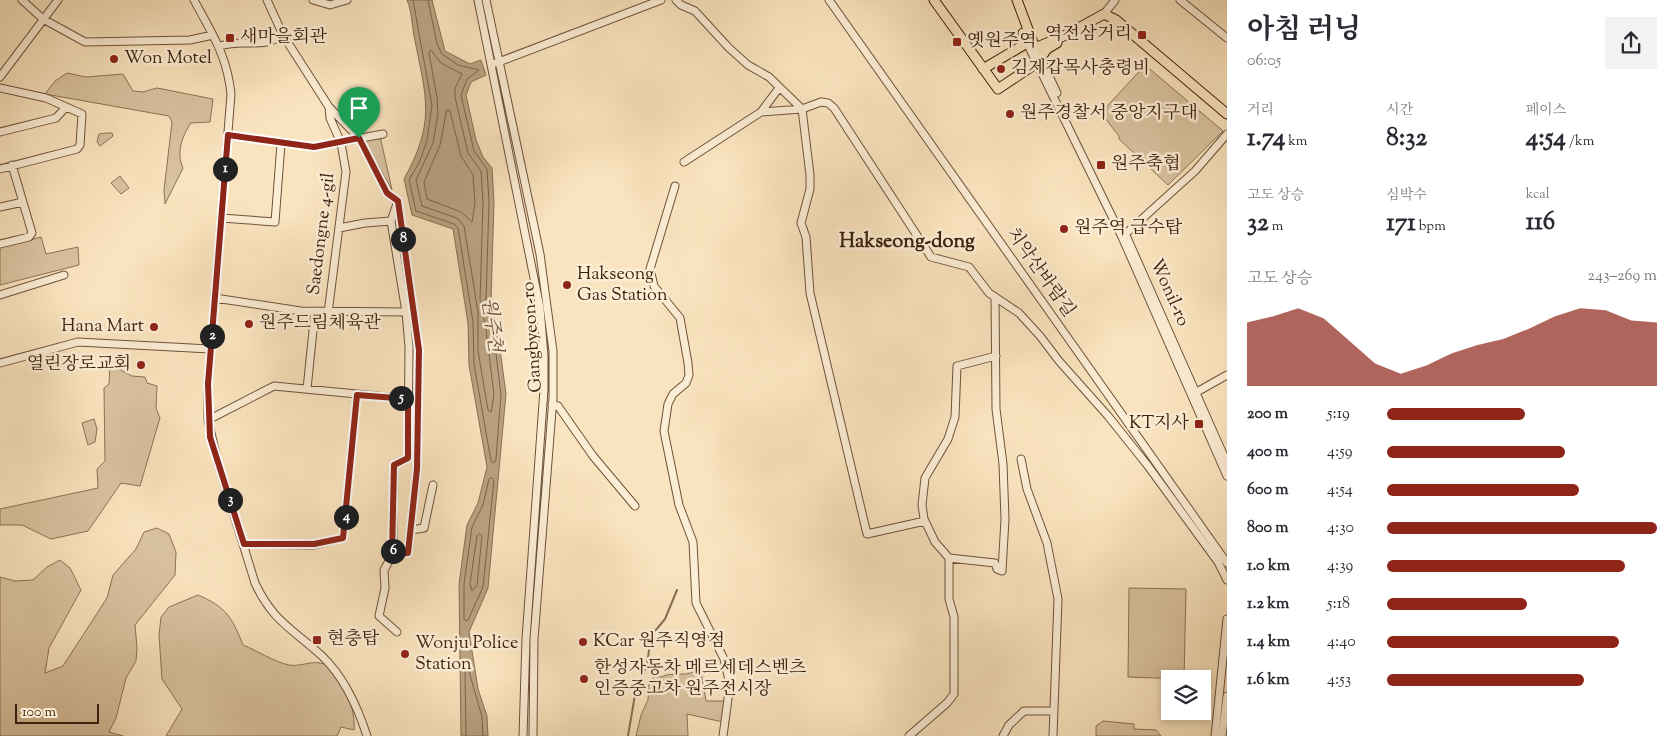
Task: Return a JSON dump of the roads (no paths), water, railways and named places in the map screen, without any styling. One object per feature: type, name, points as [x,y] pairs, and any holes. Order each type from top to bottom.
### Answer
[{"type":"main road","points":[[934,0],[998,90],[1039,61],[1047,49],[1065,39],[1066,35]]},
{"type":"main road","points":[[1017,0],[1027,27],[1031,46]]},
{"type":"main road","points":[[983,69],[1031,46],[1066,35],[1104,14],[1116,20],[1226,112]]},
{"type":"street","points":[[22,0],[43,19],[85,42],[190,40],[213,35]]},
{"type":"street","points":[[0,77],[58,0]]},
{"type":"street","points":[[194,0],[220,46],[229,69],[232,94],[210,349],[208,420],[218,462],[255,584],[263,601],[273,615],[322,656],[338,675],[350,696],[368,736]]},
{"type":"street","name":"Saedongne 4-gil","points":[[267,0],[283,35],[329,107],[330,118],[341,143],[346,172],[328,312]]},
{"type":"street","points":[[314,0],[330,5],[347,0]]},
{"type":"street","name":"Gangbyeon-ro","points":[[478,0],[540,308],[544,356],[526,640],[523,736]]},
{"type":"street","name":"Gangbyeon-ro","points":[[486,0],[540,254],[553,351],[552,404],[534,639],[533,736]]},
{"type":"street","points":[[492,64],[661,0]]},
{"type":"street","name":"치악산바람길","points":[[829,0],[1227,563]]},
{"type":"street","points":[[1104,14],[1115,0]]},
{"type":"street","points":[[1180,0],[1227,38]]},
{"type":"street","points":[[679,3],[695,10],[729,48],[748,65],[769,77],[802,109],[810,189],[801,223],[806,237],[810,293],[867,534],[925,521]]},
{"type":"street","points":[[220,46],[234,42],[263,44],[283,35]]},
{"type":"street","points":[[1031,46],[1039,61]]},
{"type":"street","name":"Wonil-ro","points":[[1039,61],[1045,78],[1124,236],[1227,476]]},
{"type":"street","name":"Wonil-ro","points":[[1039,61],[1124,236],[1227,463]]},
{"type":"street","points":[[0,88],[46,98],[82,114],[80,145],[77,149],[0,169]]},
{"type":"street","points":[[684,162],[761,112],[779,88]]},
{"type":"street","points":[[761,112],[802,109],[821,102],[828,103],[834,108],[930,257],[969,267],[989,293],[1019,313],[1108,416],[1148,466],[1218,562],[1227,580]]},
{"type":"street","points":[[329,107],[359,138],[387,193],[398,201],[419,350],[417,469],[408,553],[392,554]]},
{"type":"street","points":[[0,132],[56,118],[66,108]]},
{"type":"street","points":[[228,135],[281,144],[314,147],[382,134]]},
{"type":"street","points":[[1124,236],[1194,171],[1227,134]]},
{"type":"street","points":[[221,218],[274,222],[281,144]]},
{"type":"street","points":[[0,244],[29,237],[32,233],[12,165]]},
{"type":"street","points":[[674,186],[650,269],[654,286],[680,318],[689,375],[686,383],[673,394],[668,404],[664,431],[680,505],[693,542],[696,603],[724,659],[730,684],[723,736]]},
{"type":"street","points":[[397,632],[379,616],[385,588],[384,570],[392,554],[394,465],[408,458],[406,312],[391,222],[398,201]]},
{"type":"street","points":[[0,207],[23,202]]},
{"type":"street","points":[[339,228],[365,223],[391,222]]},
{"type":"street","points":[[0,295],[64,275]]},
{"type":"street","points":[[949,558],[995,563],[997,569],[1002,571],[1005,519],[1004,473],[996,408],[995,297]]},
{"type":"street","points":[[215,298],[328,312],[406,312]]},
{"type":"street","name":"Saedongne 4-gil","points":[[307,389],[315,311]]},
{"type":"street","points":[[0,363],[78,342],[210,349]]},
{"type":"street","points":[[910,736],[947,703],[954,694],[954,617],[949,599],[949,558],[935,542],[925,521],[922,505],[925,478],[948,439],[955,417],[957,366],[996,356]]},
{"type":"street","points":[[1195,393],[1227,375]]},
{"type":"street","points":[[208,420],[274,386],[408,399]]},
{"type":"street","points":[[244,544],[314,544],[343,538],[357,395]]},
{"type":"street","points":[[552,404],[558,406],[593,456],[635,506]]},
{"type":"street","points":[[1021,459],[1028,489],[1047,543],[1058,599],[1053,736]]},
{"type":"street","points":[[411,530],[424,528],[433,485]]},
{"type":"street","points":[[1215,736],[1227,619]]},
{"type":"street","points":[[1222,736],[1227,696]]},
{"type":"street","points":[[1003,736],[1009,725],[1024,711],[1054,711]]},
{"type":"water","name":"원주천","points":[[407,0],[432,0],[445,51],[470,64],[481,60],[486,75],[471,82],[466,95],[476,140],[483,157],[492,168],[494,202],[491,300],[497,327],[506,394],[488,588],[469,632],[478,689],[487,716],[488,736],[461,736],[459,584],[467,525],[478,503],[487,467],[469,365],[468,323],[453,229],[412,215],[404,179],[420,142],[426,111],[423,80]]},
{"type":"waterway","points":[[628,736],[636,689],[647,665],[651,636],[665,619],[677,590]]},
{"type":"place","name":"역전삼거리","points":[[1142,35]]},
{"type":"place","name":"새마을회관","points":[[230,38]]},
{"type":"place","name":"옛원주역","points":[[957,42]]},
{"type":"place","name":"Won Motel","points":[[114,59]]},
{"type":"place","name":"김제갑목사충령비","points":[[1001,69]]},
{"type":"place","name":"원주경찰서 중앙지구대","points":[[1010,114]]},
{"type":"place","name":"원주축협","points":[[1101,165]]},
{"type":"place","name":"원주역 급수탑","points":[[1064,229]]},
{"type":"place","name":"Hakseong Gas Station","points":[[567,285]]},
{"type":"place","name":"원주드림체육관","points":[[249,324]]},
{"type":"place","name":"Hana Mart","points":[[154,327]]},
{"type":"place","name":"열린장로교회","points":[[141,365]]},
{"type":"place","name":"KT지사","points":[[1199,424]]},
{"type":"place","name":"현충탑","points":[[317,640]]},
{"type":"place","name":"KCar 원주직영점","points":[[583,642]]},
{"type":"place","name":"Wonju Police Station","points":[[405,654]]},
{"type":"place","name":"한성자동차 메르세데스벤츠 인증중고차 원주전시장","points":[[584,679]]},
{"type":"district","name":"Hakseong-dong","points":[[907,242]]}]
